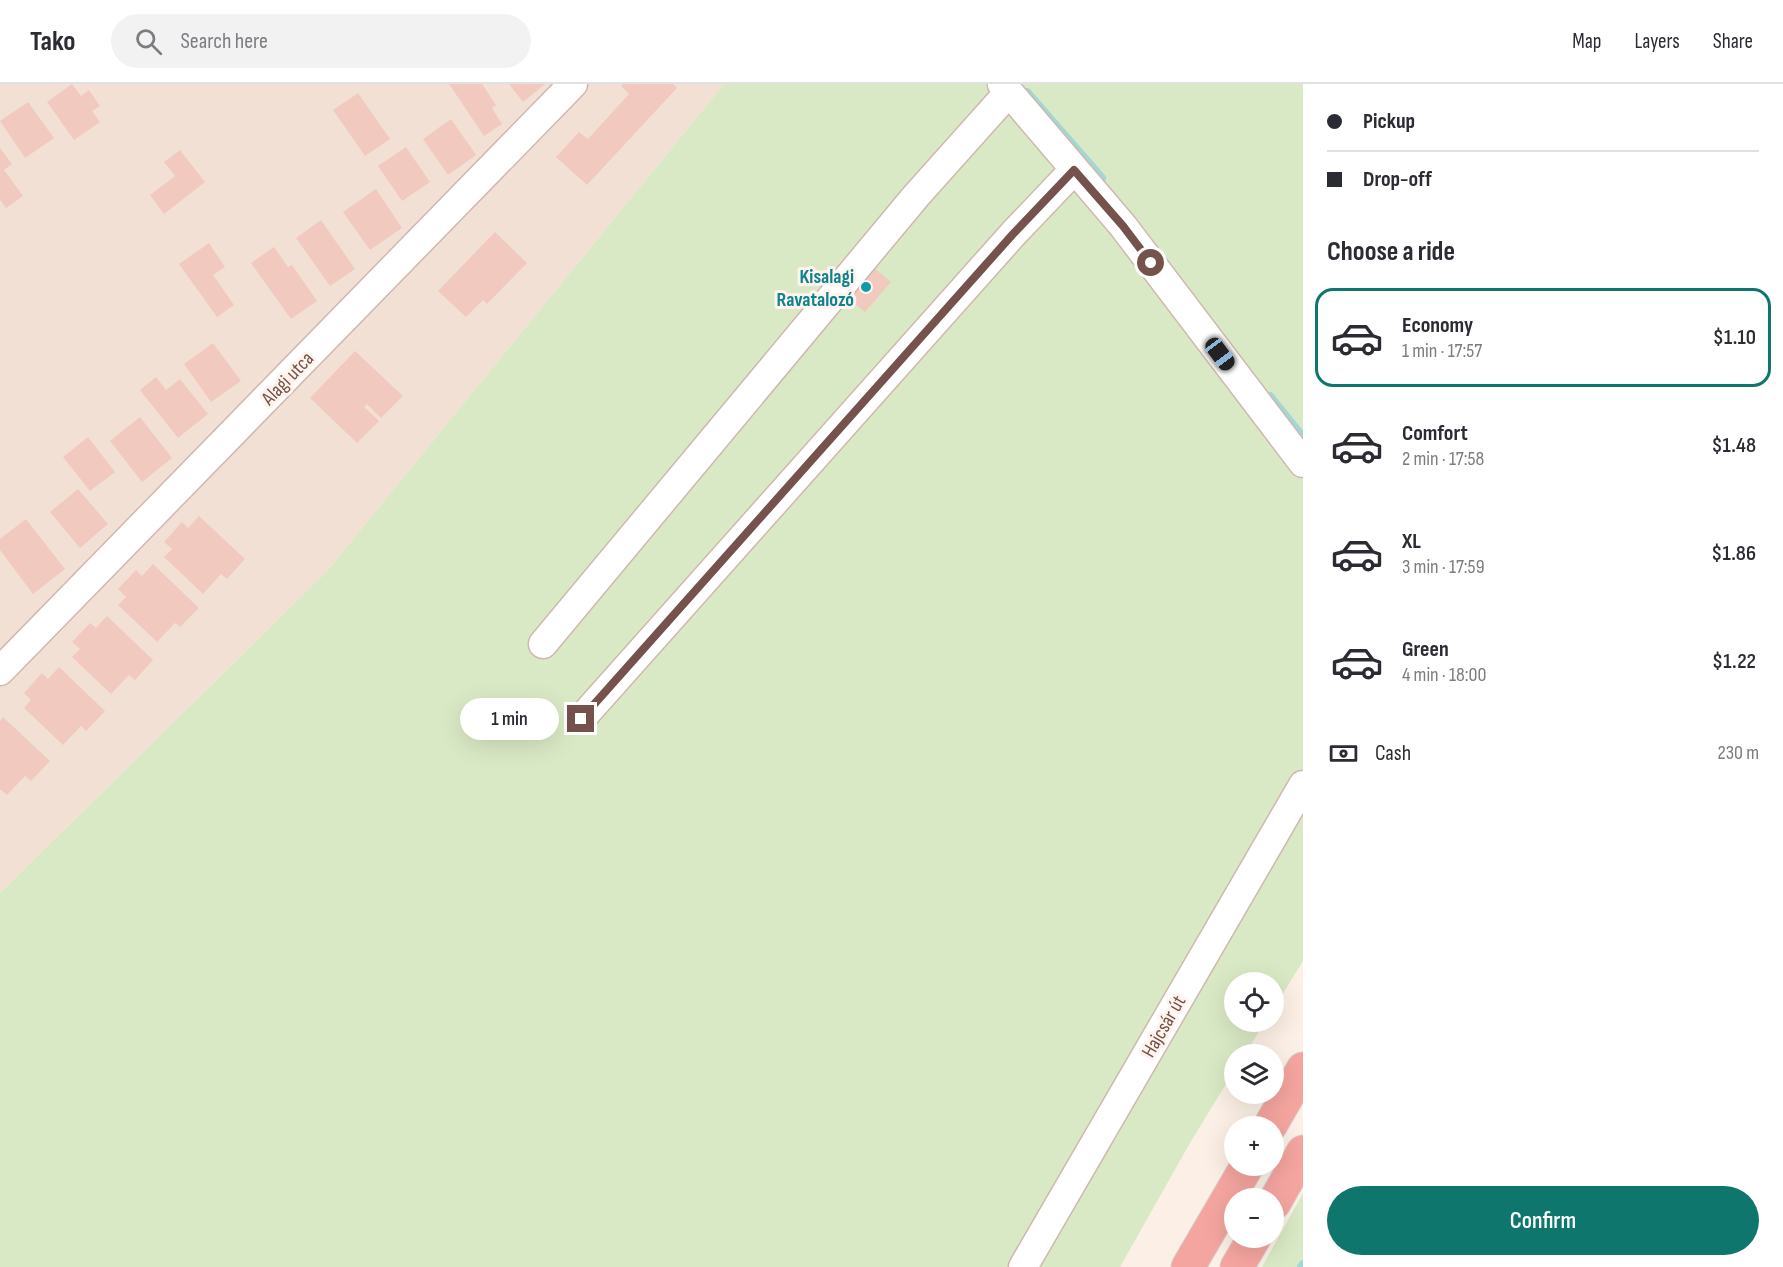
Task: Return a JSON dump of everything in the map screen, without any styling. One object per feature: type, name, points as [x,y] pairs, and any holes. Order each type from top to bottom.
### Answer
[{"type":"highway","points":[[1276,1116],[1303,1069]]},
{"type":"highway","points":[[1283,1188],[1303,1152]]},
{"type":"highway","points":[[1188,1267],[1241,1176]]},
{"type":"highway","points":[[1237,1267],[1248,1248]]},
{"type":"street","name":"Alagi utca","points":[[0,671],[573,84]]},
{"type":"street","points":[[543,644],[1005,88],[1123,226],[1303,463]]},
{"type":"street","points":[[581,719],[1013,234],[1074,170]]},
{"type":"street","name":"Hajcsár út","points":[[1023,1267],[1303,785]]},
{"type":"shaded area","points":[[0,84],[724,84],[327,571],[0,893]]},
{"type":"green space","points":[[724,84],[1303,84],[1303,961],[1284,992],[1284,972],[1224,972],[1224,1032],[1259,1032],[1251,1044],[1224,1044],[1224,1087],[1120,1267],[0,1267],[0,893],[327,571]]},
{"type":"green space","points":[[1303,1193],[1303,1267],[1262,1267],[1273,1248],[1284,1248],[1284,1227]]},
{"type":"building","points":[[72,84],[81,96],[89,90],[100,106],[92,111],[100,122],[74,140],[47,102]]},
{"type":"building","points":[[449,84],[482,84],[496,105],[492,108],[502,124],[484,136]]},
{"type":"building","points":[[509,84],[545,84],[523,102]]},
{"type":"building","points":[[623,84],[673,84],[677,88],[587,185],[556,157],[579,132],[588,139],[629,94],[621,86]]},
{"type":"building","points":[[358,93],[390,139],[365,156],[333,110]]},
{"type":"building","points":[[28,102],[54,138],[25,158],[0,121]]},
{"type":"building","points":[[451,119],[476,155],[448,175],[423,139]]},
{"type":"building","points":[[406,147],[430,182],[402,201],[378,166]]},
{"type":"building","points":[[0,148],[12,164],[4,170],[23,196],[6,208],[0,200]]},
{"type":"building","points":[[180,150],[205,182],[164,214],[150,195],[175,176],[164,162]]},
{"type":"building","points":[[376,189],[402,228],[370,250],[343,212]]},
{"type":"building","points":[[321,220],[355,269],[330,286],[296,238]]},
{"type":"building","points":[[495,232],[527,263],[487,304],[483,300],[466,317],[438,291]]},
{"type":"building","points":[[209,243],[225,267],[213,275],[234,305],[217,317],[179,264]]},
{"type":"building","points":[[274,247],[288,267],[292,265],[317,301],[291,319],[251,263]]},
{"type":"building","name":"Kisalagi Ravatalozó","points":[[867,262],[891,282],[865,312],[841,292]]},
{"type":"building","points":[[213,343],[241,381],[211,402],[184,364]]},
{"type":"building","points":[[355,351],[403,396],[381,418],[367,404],[364,407],[379,421],[357,443],[310,398]]},
{"type":"building","points":[[156,377],[166,390],[180,379],[208,414],[178,438],[140,390]]},
{"type":"building","points":[[140,417],[172,458],[142,482],[110,441]]},
{"type":"building","points":[[88,437],[115,472],[90,491],[63,457]]},
{"type":"building","points":[[78,489],[108,524],[80,548],[50,512]]},
{"type":"building","points":[[199,516],[245,559],[227,579],[221,574],[203,594],[164,557],[172,549],[164,542],[182,522],[188,528]]},
{"type":"building","points":[[26,519],[65,569],[33,594],[0,550],[0,539]]},
{"type":"building","points":[[153,564],[199,608],[180,627],[175,623],[157,642],[118,605],[126,597],[118,589],[136,570],[142,576]]},
{"type":"building","points":[[107,616],[153,660],[135,680],[129,675],[111,694],[72,657],[80,649],[72,642],[90,623],[96,628]]},
{"type":"building","points":[[59,667],[105,711],[86,731],[81,726],[63,745],[24,708],[31,700],[24,693],[42,673],[48,679]]},
{"type":"building","points":[[3,717],[50,761],[31,781],[25,776],[7,795],[0,789],[0,721]]},
{"type":"waterway","points":[[1027,92],[1102,178],[1100,186]]},
{"type":"waterway","points":[[1270,396],[1303,437]]},
{"type":"place","name":"Kisalagi Ravatalozó","points":[[866,287]]},
{"type":"route","points":[[581,719],[1013,234],[1074,170],[1123,226],[1151,263]]}]
